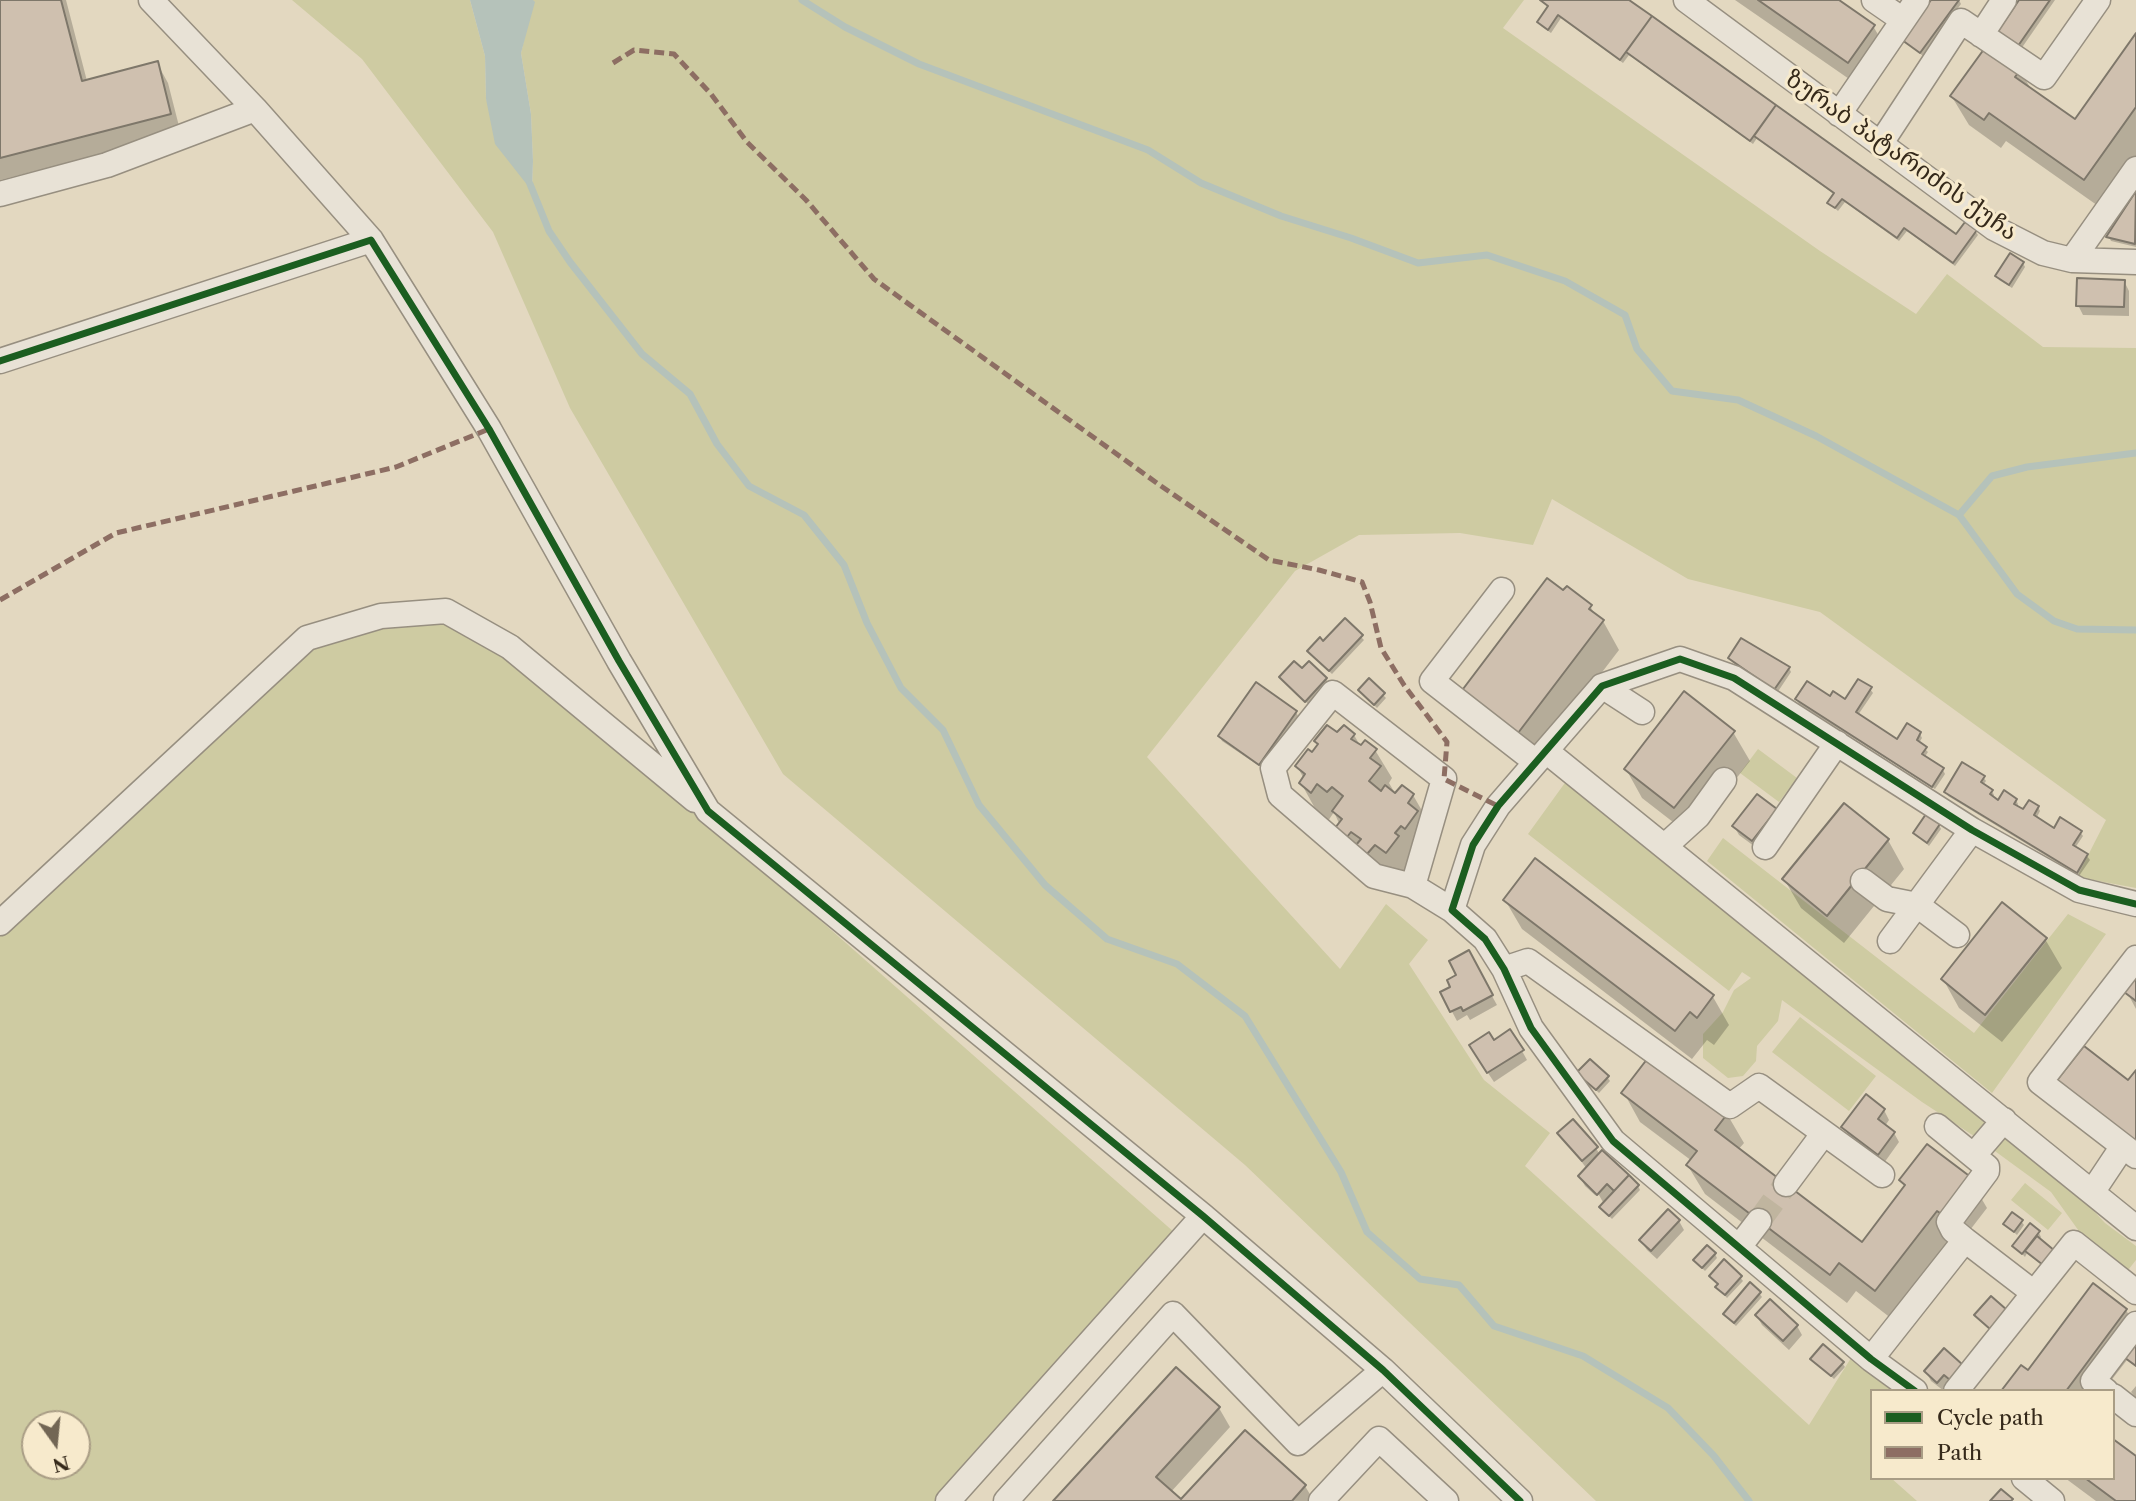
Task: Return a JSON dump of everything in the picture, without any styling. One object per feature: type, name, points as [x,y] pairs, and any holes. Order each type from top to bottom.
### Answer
[{"type":"street","points":[[152,0],[255,109],[371,240],[489,429],[619,660],[708,811]]},
{"type":"street","name":"ზურაბ პატარიძის ქუჩა","points":[[1686,0],[1994,228],[2043,253],[2072,260],[2136,262]]},
{"type":"street","points":[[1839,114],[1910,10],[1874,0]]},
{"type":"street","points":[[1980,34],[2004,0]]},
{"type":"street","points":[[1881,143],[1961,21],[2045,77],[2098,0]]},
{"type":"street","points":[[0,194],[107,165],[255,109]]},
{"type":"street","points":[[2072,260],[2136,170]]},
{"type":"street","points":[[0,361],[371,240]]},
{"type":"street","points":[[1502,590],[1432,681],[1665,846],[2136,1228]]},
{"type":"street","points":[[0,923],[307,638],[381,616],[446,611],[510,648],[1203,1216],[1383,1370],[1520,1501]]},
{"type":"street","points":[[1452,910],[1473,845],[1498,806],[1602,686],[1680,659],[1734,678],[1972,830],[2079,890],[2136,904]]},
{"type":"street","points":[[1602,686],[1642,712]]},
{"type":"street","points":[[1413,886],[1444,779],[1333,693],[1273,768],[1280,795],[1374,876],[1413,886],[1452,910],[1485,939],[1504,969],[1531,1028],[1613,1141],[1871,1359],[1912,1389]]},
{"type":"street","points":[[1765,847],[1837,743]]},
{"type":"street","points":[[1665,846],[1698,816],[1724,780]]},
{"type":"street","points":[[1891,941],[1972,830]]},
{"type":"street","points":[[1863,881],[1887,899],[1917,905],[1957,935]]},
{"type":"street","points":[[2092,1191],[2130,1151],[2040,1082],[2136,958]]},
{"type":"street","points":[[1504,969],[1528,961],[1730,1106],[1759,1086],[1882,1175]]},
{"type":"street","points":[[1974,1155],[2004,1120]]},
{"type":"street","points":[[1937,1126],[1984,1163],[1987,1171],[1949,1222],[1953,1230],[2034,1293]]},
{"type":"street","points":[[1786,1184],[1824,1133]]},
{"type":"street","points":[[948,1501],[1203,1216]]},
{"type":"street","points":[[1739,1247],[1759,1221]]},
{"type":"street","points":[[1871,1359],[1965,1240]]},
{"type":"street","points":[[1958,1389],[2074,1243],[2136,1292]]},
{"type":"street","points":[[1006,1501],[1173,1314],[1298,1444],[1383,1370]]},
{"type":"street","points":[[2103,1389],[2093,1381],[2136,1324]]},
{"type":"street","points":[[2115,1398],[2136,1414]]},
{"type":"street","points":[[1337,1496],[1378,1439],[1446,1501]]},
{"type":"street","points":[[2026,1480],[2052,1501]]},
{"type":"shaded area","points":[[292,0],[470,0],[485,56],[486,99],[532,190],[531,114],[521,53],[533,0],[1524,0],[1503,28],[1820,251],[1916,314],[1947,274],[2043,347],[2136,348],[2136,888],[2077,877],[2106,820],[1820,612],[1688,579],[1552,499],[1533,545],[1460,533],[1359,535],[1295,571],[1147,757],[1340,969],[1386,904],[1428,940],[1409,964],[1484,1080],[1550,1133],[1525,1166],[1809,1425],[1851,1358],[1892,1389],[1870,1389],[1870,1480],[1893,1480],[1917,1501],[1596,1501],[1245,1165],[783,774],[570,408],[493,232],[362,59]]},
{"type":"shaded area","points":[[470,0],[535,2],[521,53],[531,114],[532,191],[495,144],[486,99],[485,56]]},
{"type":"shaded area","points":[[446,611],[510,647],[1183,1240],[948,1501],[0,1501],[0,923],[307,638]]},
{"type":"shaded area","points":[[1758,749],[1797,778],[1779,802],[1740,773]]},
{"type":"shaded area","points":[[1567,780],[2065,1180],[2105,1223],[2136,1246],[2136,1260],[2125,1274],[2081,1234],[2051,1192],[1782,1000],[1778,1021],[1757,1046],[1756,1061],[1743,1076],[1728,1078],[1703,1058],[1703,1034],[1723,1012],[1734,990],[1751,978],[1742,972],[1729,991],[1528,834]]},
{"type":"shaded area","points":[[1723,838],[1974,1033],[2068,914],[2106,934],[1992,1093],[1707,861]]},
{"type":"shaded area","points":[[1800,1017],[1876,1076],[1849,1111],[1772,1052]]},
{"type":"shaded area","points":[[2025,1183],[2062,1213],[2048,1230],[2011,1200]]},
{"type":"building","points":[[0,0],[61,0],[82,81],[158,61],[171,114],[0,158]]},
{"type":"building","points":[[1540,0],[1629,0],[1652,16],[1620,60],[1558,15],[1548,30],[1537,22],[1548,6]]},
{"type":"building","points":[[1758,0],[1839,0],[1875,25],[1848,63]]},
{"type":"building","points":[[1931,0],[1959,0],[1920,53],[1902,40]]},
{"type":"building","points":[[2019,0],[2050,0],[2018,46],[1997,32]]},
{"type":"building","points":[[1652,16],[1776,105],[1750,141],[1626,52]]},
{"type":"building","points":[[2136,33],[2136,107],[2084,180],[1989,113],[1984,120],[1950,96],[1987,45],[2021,69],[2015,77],[2075,119]]},
{"type":"building","points":[[1776,105],[1956,234],[1965,222],[1977,230],[1953,263],[1904,228],[1897,238],[1842,199],[1835,208],[1827,203],[1834,193],[1754,136]]},
{"type":"building","points":[[2136,191],[2135,244],[2106,237]]},
{"type":"building","points":[[2010,253],[2024,262],[2009,285],[1995,276]]},
{"type":"building","points":[[2077,278],[2125,280],[2124,307],[2076,306]]},
{"type":"building","points":[[1547,578],[1563,590],[1567,586],[1592,605],[1589,609],[1604,620],[1515,737],[1460,693]]},
{"type":"building","points":[[1345,618],[1363,635],[1329,671],[1307,651],[1320,637],[1323,641]]},
{"type":"building","points":[[1741,638],[1790,667],[1774,690],[1728,658]]},
{"type":"building","points":[[1294,661],[1302,668],[1309,661],[1327,678],[1305,702],[1279,677]]},
{"type":"building","points":[[1369,678],[1385,693],[1374,705],[1358,690]]},
{"type":"building","points":[[1858,679],[1872,687],[1856,712],[1897,739],[1907,723],[1921,732],[1917,740],[1927,747],[1922,754],[1944,768],[1932,787],[1795,699],[1807,681],[1830,696],[1833,691],[1845,699]]},
{"type":"building","points":[[1256,682],[1297,711],[1259,765],[1218,736]]},
{"type":"building","points":[[1684,691],[1735,731],[1674,808],[1624,769]]},
{"type":"building","points":[[1327,725],[1337,732],[1344,725],[1355,734],[1351,739],[1361,745],[1365,740],[1377,749],[1370,758],[1381,766],[1369,781],[1381,791],[1385,785],[1395,793],[1402,785],[1414,794],[1408,803],[1418,811],[1405,829],[1401,826],[1395,833],[1399,836],[1386,853],[1375,845],[1367,854],[1356,845],[1361,839],[1351,832],[1347,837],[1335,828],[1342,819],[1332,811],[1343,796],[1332,787],[1327,792],[1317,784],[1311,793],[1299,783],[1305,774],[1295,766],[1308,749],[1312,752],[1318,744],[1314,741]]},
{"type":"building","points":[[1962,762],[1985,776],[1981,782],[1993,790],[1990,794],[1998,800],[2004,790],[2017,799],[2014,804],[2023,809],[2029,800],[2039,806],[2034,815],[2054,828],[2060,817],[2082,831],[2073,845],[2088,854],[2077,873],[1944,792]]},
{"type":"building","points":[[1757,794],[1777,809],[1752,841],[1732,826]]},
{"type":"building","points":[[1844,803],[1889,839],[1827,916],[1782,879]]},
{"type":"building","points":[[1926,814],[1940,824],[1927,843],[1913,833]]},
{"type":"building","points":[[1535,858],[1714,995],[1697,1018],[1690,1012],[1675,1031],[1503,900]]},
{"type":"building","points":[[2002,902],[2047,938],[1985,1015],[1941,979]]},
{"type":"building","points":[[1469,950],[1493,995],[1463,1011],[1461,1007],[1450,1012],[1440,992],[1450,987],[1447,980],[1456,975],[1449,961]]},
{"type":"building","points":[[2136,977],[2136,1001],[2124,992]]},
{"type":"building","points":[[1510,1029],[1524,1050],[1487,1073],[1469,1045],[1489,1032],[1494,1040]]},
{"type":"building","points":[[2084,1046],[2128,1080],[2136,1070],[2136,1148],[2054,1084]]},
{"type":"building","points":[[1651,1054],[1728,1113],[1715,1130],[1862,1242],[1905,1185],[1899,1180],[1927,1144],[1972,1178],[1943,1215],[1937,1211],[1875,1291],[1839,1263],[1830,1275],[1686,1165],[1697,1151],[1621,1093]]},
{"type":"building","points":[[1590,1059],[1609,1076],[1596,1090],[1576,1073]]},
{"type":"building","points":[[1866,1094],[1885,1109],[1878,1119],[1895,1132],[1878,1155],[1841,1127]]},
{"type":"building","points":[[1573,1119],[1598,1147],[1582,1161],[1557,1133]]},
{"type":"building","points":[[1602,1150],[1629,1175],[1614,1191],[1607,1184],[1597,1195],[1578,1176]]},
{"type":"building","points":[[1629,1175],[1639,1185],[1609,1216],[1599,1207]]},
{"type":"building","points":[[1668,1209],[1680,1220],[1651,1251],[1639,1240]]},
{"type":"building","points":[[2012,1212],[2023,1220],[2014,1232],[2003,1224]]},
{"type":"building","points":[[2030,1223],[2040,1231],[2022,1254],[2012,1246]]},
{"type":"building","points":[[2037,1236],[2055,1251],[2043,1265],[2025,1251]]},
{"type":"building","points":[[1707,1245],[1716,1253],[1702,1268],[1693,1260]]},
{"type":"building","points":[[1724,1259],[1742,1276],[1725,1295],[1715,1287],[1718,1284],[1709,1276]]},
{"type":"building","points":[[1750,1282],[1761,1292],[1734,1323],[1723,1314]]},
{"type":"building","points":[[2093,1283],[2127,1309],[2067,1389],[2003,1389],[2021,1365],[2028,1370]]},
{"type":"building","points":[[1991,1296],[2007,1310],[1990,1329],[1974,1315]]},
{"type":"building","points":[[1770,1299],[1798,1325],[1783,1341],[1755,1315]]},
{"type":"building","points":[[2136,1337],[2136,1366],[2121,1355]]},
{"type":"building","points":[[1823,1344],[1844,1362],[1831,1376],[1810,1359]]},
{"type":"building","points":[[1944,1348],[1963,1365],[1950,1380],[1944,1375],[1937,1383],[1924,1371]]},
{"type":"building","points":[[1176,1367],[1220,1407],[1156,1477],[1181,1499],[1245,1430],[1306,1485],[1292,1501],[1053,1501]]},
{"type":"building","points":[[2115,1440],[2136,1456],[2136,1501],[2116,1501],[2088,1480],[2115,1480]]},
{"type":"building","points":[[2001,1489],[2013,1499],[1990,1501]]},
{"type":"waterway","points":[[802,0],[845,27],[919,64],[1148,150],[1201,183],[1281,216],[1418,263],[1487,255],[1565,281],[1625,315],[1637,349],[1672,391],[1738,400],[1816,436],[1959,515],[2017,594],[2054,621],[2077,629],[2136,630]]},
{"type":"waterway","points":[[530,184],[549,231],[570,262],[642,354],[690,394],[717,444],[749,486],[804,515],[844,565],[867,623],[901,688],[943,730],[979,805],[1045,885],[1107,939],[1177,964],[1245,1016],[1341,1172],[1367,1232],[1420,1279],[1459,1285],[1494,1326],[1583,1356],[1668,1408],[1714,1456],[1749,1501]]},
{"type":"waterway","points":[[1959,515],[1992,476],[2027,467],[2136,453]]},
{"type":"tunnel","points":[[1759,1221],[1786,1184]]},
{"type":"marked path","points":[[613,63],[634,50],[674,54],[711,94],[747,142],[806,200],[874,279],[1161,486],[1269,560],[1362,582],[1370,602],[1381,648],[1404,685],[1447,742],[1444,779],[1498,806]]},
{"type":"marked path","points":[[0,600],[116,533],[396,467],[489,429]]},
{"type":"cycle path","points":[[0,361],[371,240],[489,429],[619,661],[708,811],[1203,1216],[1383,1370],[1520,1501]]},
{"type":"cycle path","points":[[1912,1389],[1871,1359],[1613,1141],[1531,1028],[1504,969],[1485,939],[1452,910],[1473,845],[1498,806],[1602,686],[1680,659],[1734,678],[1972,830],[2079,890],[2136,904]]}]
